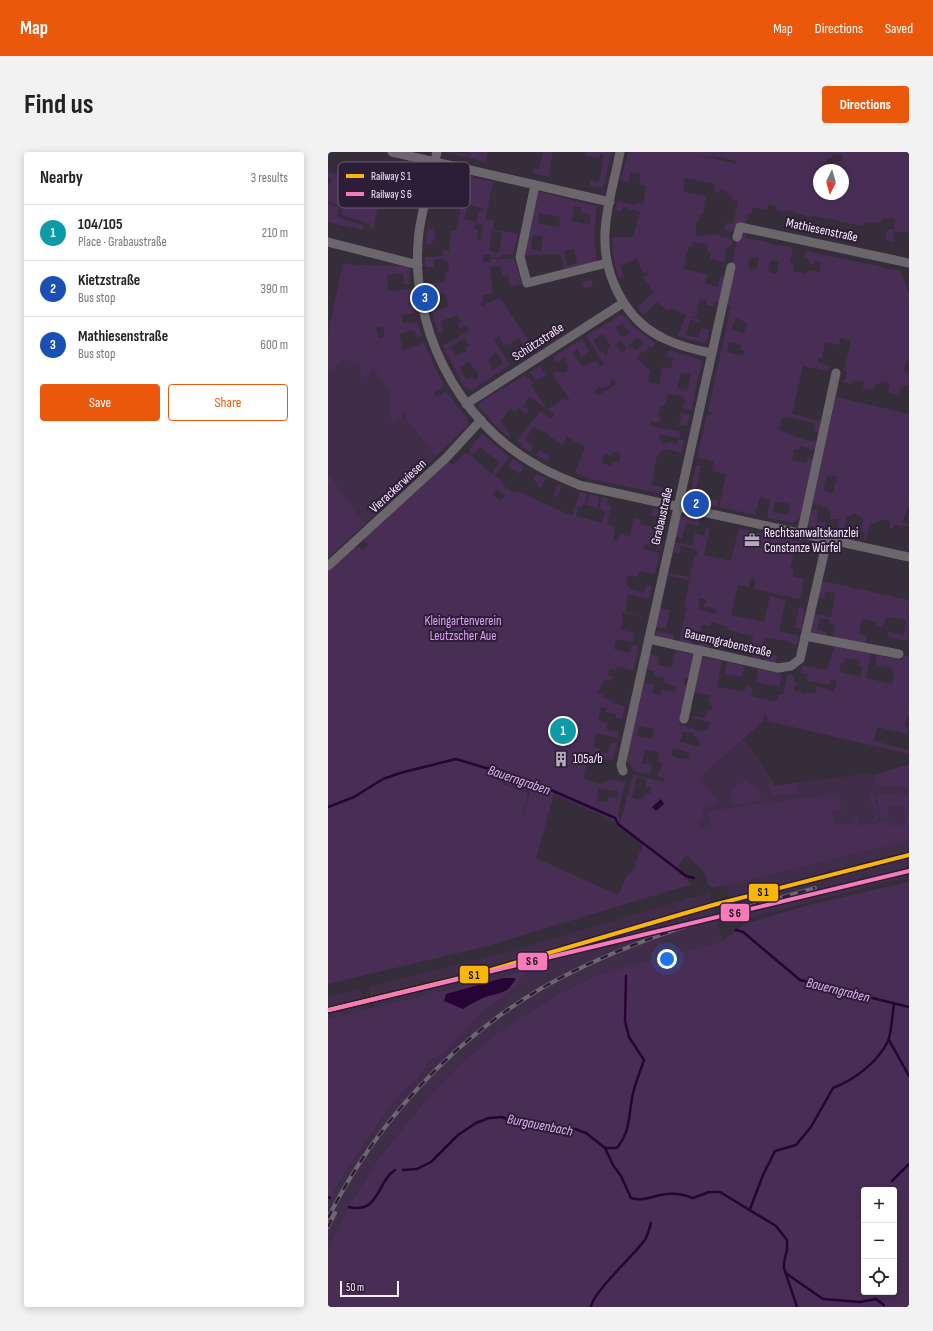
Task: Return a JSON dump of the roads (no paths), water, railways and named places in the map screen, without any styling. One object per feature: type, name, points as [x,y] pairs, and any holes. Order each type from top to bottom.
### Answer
[{"type":"street","points":[[392,152],[434,162],[436,152]]},
{"type":"street","points":[[620,152],[605,234],[607,263],[614,284],[623,303],[648,328],[664,338],[688,348],[711,353]]},
{"type":"street","points":[[470,170],[610,202]]},
{"type":"street","points":[[535,185],[520,257],[527,283],[607,263]]},
{"type":"street","points":[[424,208],[419,232],[418,265],[422,303],[428,329],[449,377],[466,404],[491,432],[521,455],[538,467],[573,482],[801,535],[909,557]]},
{"type":"street","name":"Mathiesenstraße","points":[[737,237],[740,226],[909,263]]},
{"type":"street","points":[[328,242],[418,265]]},
{"type":"street","name":"Grabaustraße","points":[[623,771],[621,765],[731,266]]},
{"type":"street","name":"Schützstraße","points":[[466,404],[623,303]]},
{"type":"street","points":[[801,535],[836,373]]},
{"type":"street","name":"Vierackerwiesen","points":[[328,566],[446,458],[481,420]]},
{"type":"street","name":"Bauerngrabenstraße","points":[[648,639],[778,668],[791,666],[800,658],[827,540]]},
{"type":"street","points":[[805,636],[899,654]]},
{"type":"street","points":[[684,719],[699,650]]},
{"type":"waterway","name":"Bauerngraben","points":[[328,807],[354,797],[383,779],[400,773],[456,759],[535,783],[615,818],[618,824],[686,876],[694,878]]},
{"type":"waterway","name":"Bauerngraben","points":[[736,930],[743,932],[800,980],[909,1007]]},
{"type":"waterway","points":[[605,1148],[617,1148],[624,1137],[636,1082],[644,1060],[629,1037],[625,1021],[626,976]]},
{"type":"waterway","points":[[750,1209],[763,1175],[775,1151],[796,1145],[811,1127],[833,1088],[841,1085],[865,1069],[884,1049],[890,1033],[894,1004]]},
{"type":"waterway","points":[[889,1040],[909,1076]]},
{"type":"waterway","name":"Burgauenbach","points":[[403,1170],[417,1169],[431,1162],[458,1135],[476,1123],[489,1118],[502,1117],[516,1123],[537,1121],[552,1128],[575,1129],[586,1133],[605,1148],[613,1165],[621,1176],[631,1198],[644,1199],[670,1194],[680,1194],[693,1198],[709,1192],[720,1192],[776,1226],[787,1240],[784,1268],[797,1307]]},
{"type":"waterway","points":[[892,1181],[909,1164]]},
{"type":"waterway","name":"Burgauenbach","points":[[349,1207],[359,1208],[367,1206],[377,1195],[389,1175],[395,1170]]},
{"type":"waterway","points":[[591,1307],[598,1293],[644,1241],[651,1223]]},
{"type":"waterway","points":[[787,1274],[823,1299],[860,1302],[876,1299],[884,1305]]},
{"type":"railway","points":[[328,1218],[347,1183],[368,1150],[392,1118],[418,1088],[447,1059],[477,1033],[509,1009],[542,988],[574,971],[641,942],[710,918],[815,888]]},
{"type":"railway","points":[[328,1227],[335,1213]]},
{"type":"place","name":"Mathiesenstraße","points":[[425,298]]},
{"type":"place","name":"Kietzstraße","points":[[696,504]]},
{"type":"place","name":"Rechtsanwaltskanzlei Constanze Würfel","points":[[752,540]]},
{"type":"place","name":"104/105","points":[[563,731]]},
{"type":"place","name":"105a/b","points":[[561,759]]},
{"type":"park label","name":"Kleingartenverein Leutzscher Aue","points":[[463,628]]}]
